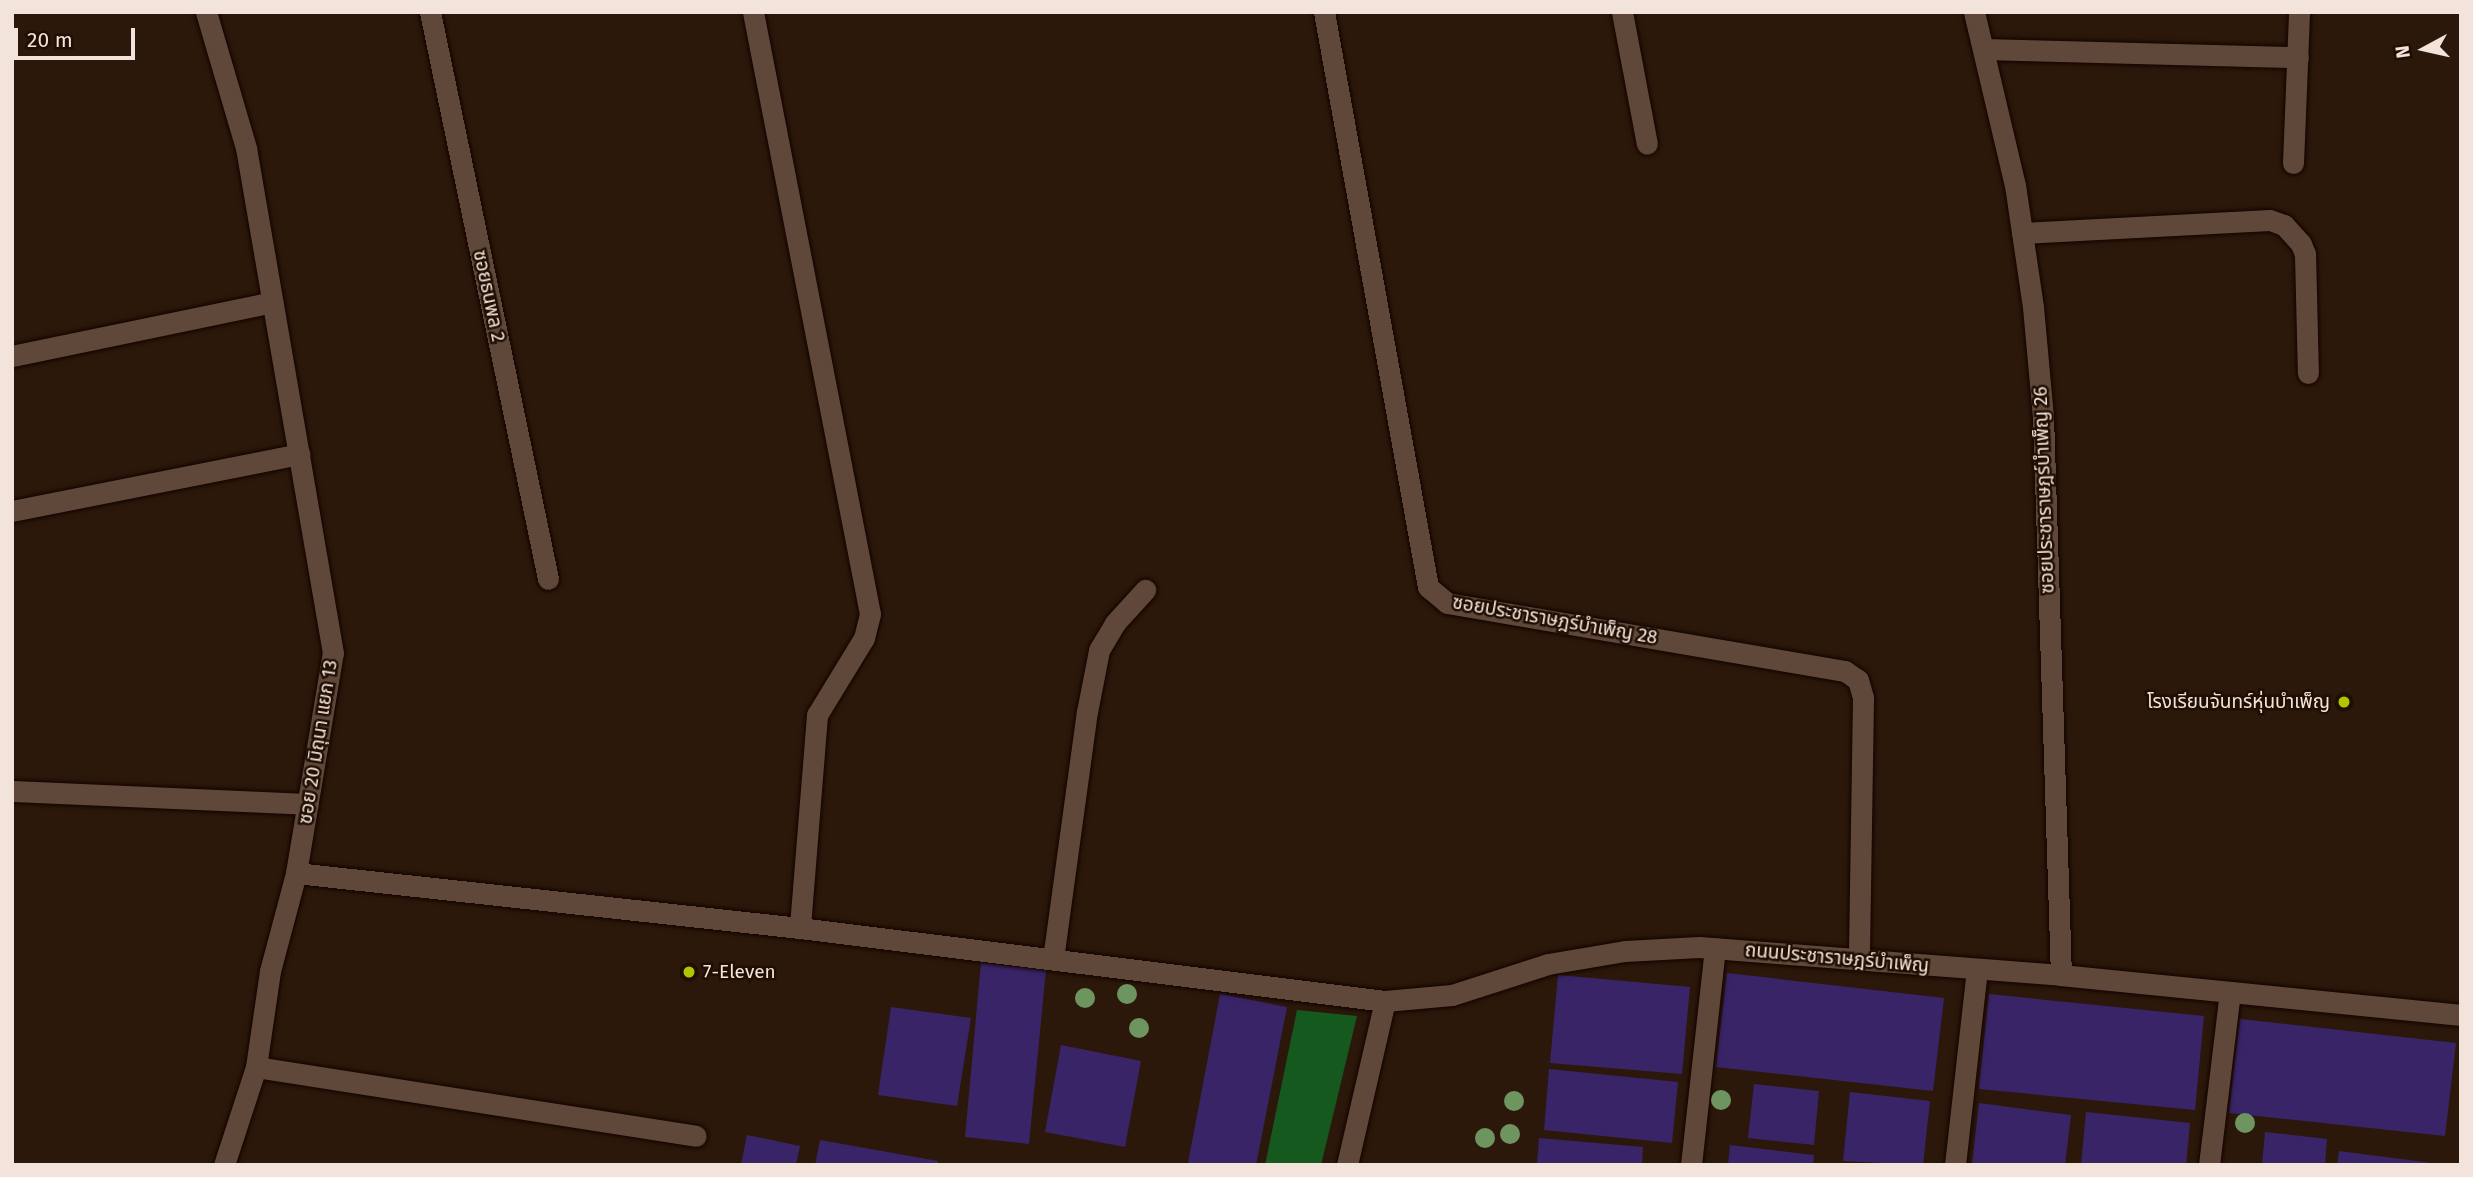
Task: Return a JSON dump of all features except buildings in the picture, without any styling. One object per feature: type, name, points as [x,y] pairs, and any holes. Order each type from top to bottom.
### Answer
[{"type":"street","name":"ซอย 20 มิถุนา แยก 13","points":[[206,12],[246,148],[333,653],[296,873],[270,971],[256,1067],[224,1165]]},
{"type":"street","name":"ซอยธนพล 2","points":[[430,12],[548,579]]},
{"type":"street","points":[[753,12],[870,614],[864,638],[817,715],[800,928]]},
{"type":"street","name":"ซอยประชาราษฎร์บำเพ็ญ 28","points":[[1324,12],[1428,587],[1447,603],[1846,671],[1858,680],[1863,698],[1859,960]]},
{"type":"street","points":[[1622,12],[1647,144]]},
{"type":"street","name":"ซอยประชาราษฎร์บำเพ็ญ 26","points":[[1974,12],[2015,185],[2043,416],[2061,975]]},
{"type":"street","points":[[2293,163],[2299,12]]},
{"type":"street","points":[[1984,48],[2298,57]]},
{"type":"street","points":[[2022,233],[2270,220],[2284,225],[2301,244],[2305,254],[2308,373]]},
{"type":"street","points":[[12,356],[272,302]]},
{"type":"street","points":[[12,511],[299,454]]},
{"type":"street","points":[[1053,959],[1087,712],[1099,650],[1115,623],[1145,590]]},
{"type":"street","points":[[12,791],[308,804]]},
{"type":"street","name":"ถนนประชาราษฎร์บำเพ็ญ","points":[[296,873],[800,928],[1385,1001],[1452,995],[1548,964],[1625,951],[1715,948],[2061,975],[2461,1015]]},
{"type":"street","points":[[1691,1165],[1715,948]]},
{"type":"street","points":[[1955,1165],[1977,970]]},
{"type":"street","points":[[2209,1165],[2230,992]]},
{"type":"street","points":[[1347,1165],[1385,1001]]},
{"type":"street","points":[[256,1067],[696,1136]]},
{"type":"green space","points":[[1297,1010],[1357,1016],[1321,1165],[1265,1165]]},
{"type":"place","name":"โรงเรียนจันทร์หุ่นบำเพ็ญ","points":[[2344,702]]},
{"type":"place","name":"7-Eleven","points":[[689,972]]}]
